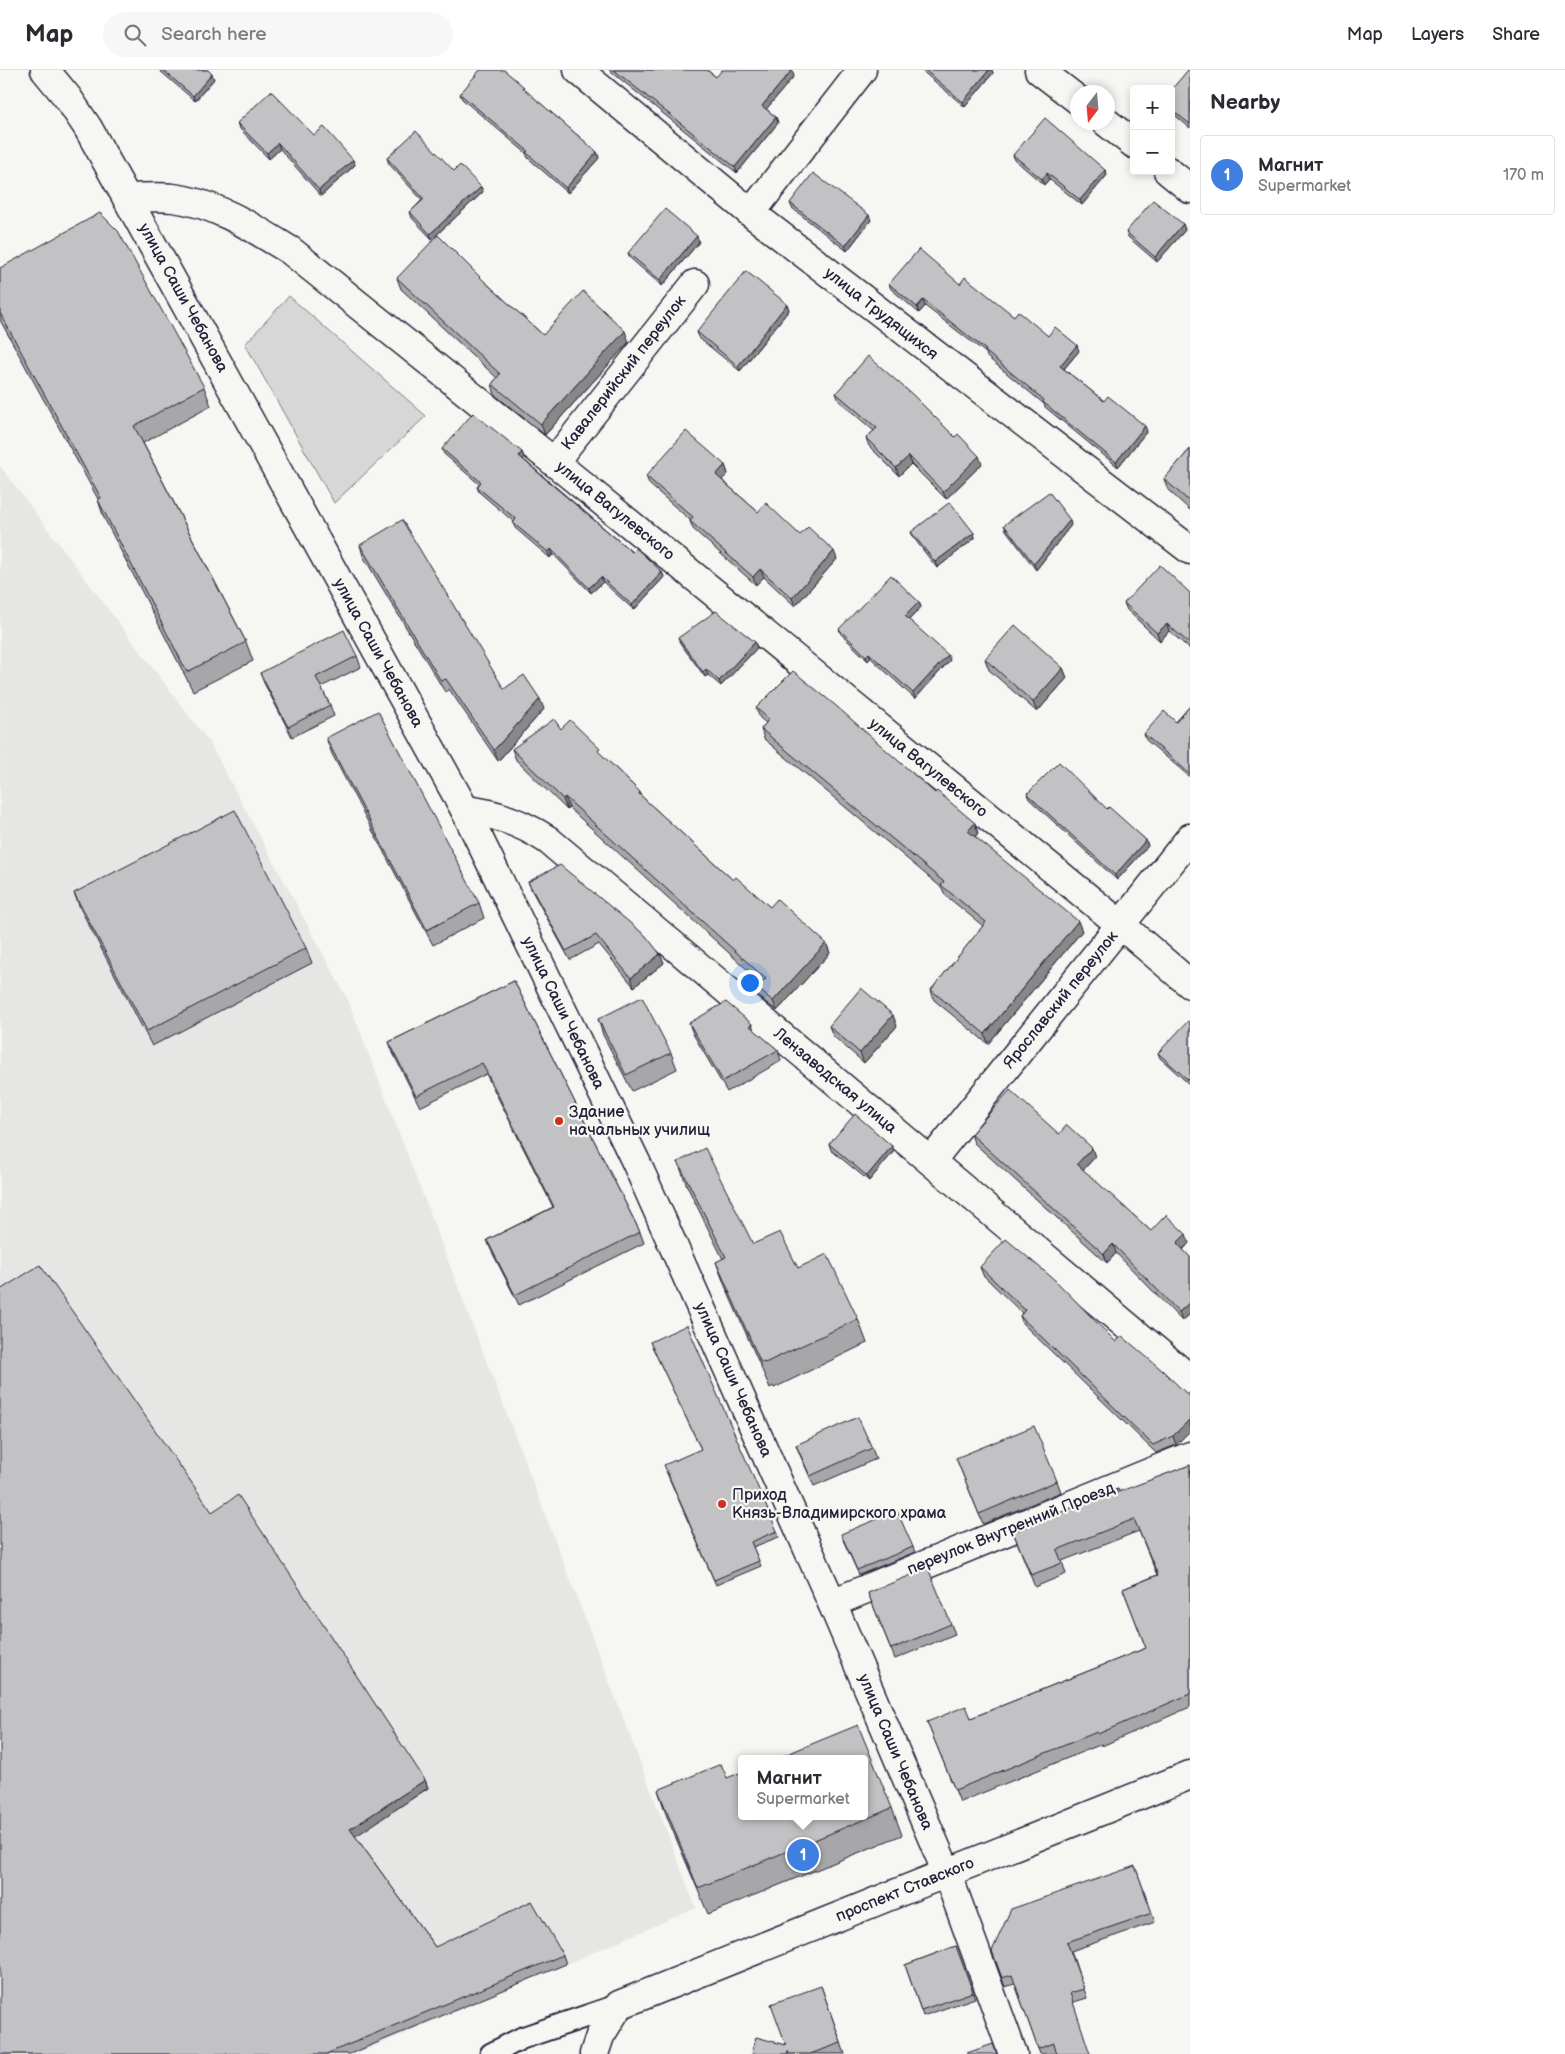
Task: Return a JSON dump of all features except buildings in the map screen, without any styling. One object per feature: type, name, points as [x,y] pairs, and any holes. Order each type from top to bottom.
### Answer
[{"type":"street","points":[[45,70],[68,98],[88,128],[127,198]]},
{"type":"street","name":"улица Трудящихся","points":[[578,70],[751,213],[1190,550]]},
{"type":"street","points":[[751,213],[862,70]]},
{"type":"street","points":[[1039,70],[1070,94]]},
{"type":"street","points":[[1115,129],[1130,141]]},
{"type":"street","points":[[1173,175],[1190,189]]},
{"type":"street","name":"улица Вагулевского","points":[[127,198],[173,198],[208,207],[244,222],[291,252],[554,462],[1121,925],[1190,984]]},
{"type":"street","name":"улица Саши Чебанова","points":[[127,198],[465,810],[636,1162],[832,1603],[947,1873],[1013,2054]]},
{"type":"street","name":"Кавалерийский переулок","points":[[554,462],[695,284]]},
{"type":"street","name":"Лензаводская улица","points":[[465,810],[502,817],[526,826],[548,840],[1190,1379]]},
{"type":"street","name":"Ярославский переулок","points":[[931,1161],[1190,838]]},
{"type":"street","name":"переулок Внутренний Проезд","points":[[832,1603],[1190,1456]]},
{"type":"street","name":"проспект Ставского","points":[[619,2005],[1190,1775]]},
{"type":"street","points":[[594,2054],[600,2036],[619,2005]]},
{"type":"lane","points":[[491,2054],[522,2038],[619,2005]]},
{"type":"shaded area","points":[[289,296],[426,416],[334,503],[245,344]]},
{"type":"shaded area","points":[[0,466],[209,742],[348,1000],[696,1908],[357,2054],[0,2054]]},
{"type":"place","name":"Здание начальных училищ","points":[[559,1121]]},
{"type":"place","name":"Приход Князь-Владимирского храма","points":[[722,1504]]},
{"type":"place","name":"Магнит","points":[[803,1855]]}]
